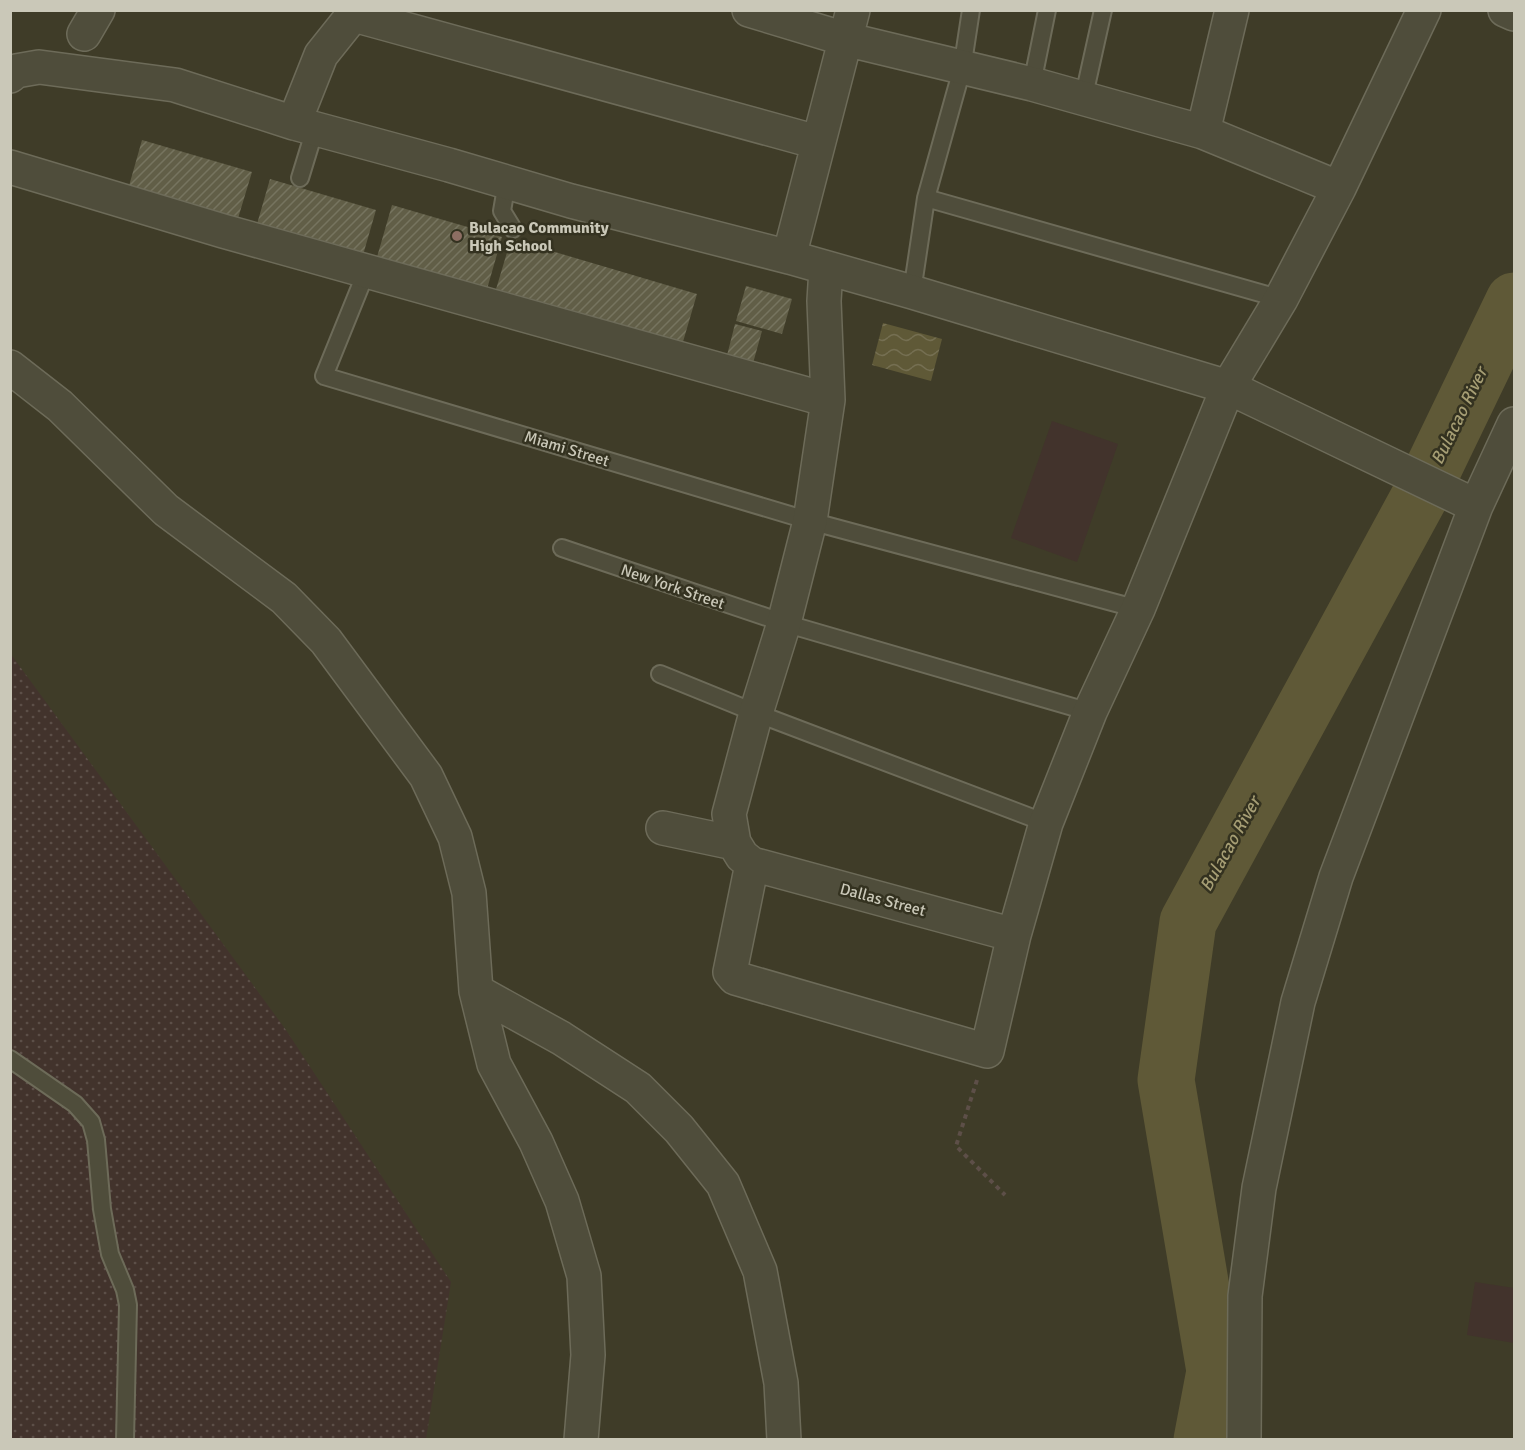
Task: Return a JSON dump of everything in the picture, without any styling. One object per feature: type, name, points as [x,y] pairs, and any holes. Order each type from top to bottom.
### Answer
[{"type":"street","points":[[749,10],[849,25],[962,69],[1032,84],[1203,132],[1339,188]]},
{"type":"street","points":[[1203,132],[1232,10]]},
{"type":"street","points":[[826,268],[824,301],[828,400],[810,521],[784,623],[756,713],[729,814],[743,853],[730,972],[735,978],[987,1051],[1014,935],[1046,823],[1090,712],[1138,609],[1228,387],[1281,298],[1339,188],[1424,10]]},
{"type":"street","points":[[1505,10],[1515,14]]},
{"type":"street","points":[[305,126],[321,55],[356,13],[818,142]]},
{"type":"street","points":[[789,257],[849,25]]},
{"type":"street","points":[[10,76],[16,71],[39,67],[175,85],[305,126],[912,292],[1228,387],[1377,461],[1476,506]]},
{"type":"street","points":[[10,167],[223,231],[828,400]]},
{"type":"street","points":[[10,367],[60,406],[166,510],[284,598],[326,641],[426,776],[455,837],[469,893],[476,992],[494,1064],[536,1142],[562,1201],[584,1276],[588,1355],[581,1440]]},
{"type":"street","points":[[1245,1435],[1242,1353],[1245,1296],[1259,1188],[1298,1002],[1336,877],[1476,506],[1515,424]]},
{"type":"street","name":"Dallas Street","points":[[663,828],[1014,935]]},
{"type":"street","points":[[476,992],[561,1038],[638,1088],[680,1129],[723,1184],[760,1271],[781,1383],[784,1440]]},
{"type":"lane","points":[[912,292],[926,198],[962,69],[971,10]]},
{"type":"lane","points":[[1032,84],[1047,10]]},
{"type":"lane","points":[[1083,100],[1103,10]]},
{"type":"lane","points":[[300,178],[305,126]]},
{"type":"lane","points":[[507,182],[502,211],[513,229]]},
{"type":"lane","points":[[926,198],[1281,298]]},
{"type":"lane","name":"Miami Street","points":[[367,270],[324,376],[810,521],[1138,609]]},
{"type":"lane","name":"New York Street","points":[[562,548],[784,623],[1090,712]]},
{"type":"lane","points":[[660,674],[756,713],[1046,823]]},
{"type":"lane","points":[[10,1059],[75,1104],[91,1122],[96,1140],[102,1209],[110,1254],[125,1290],[128,1305],[125,1440]]},
{"type":"path","points":[[987,1051],[956,1146],[1005,1195]]},
{"type":"shaded area","points":[[1052,421],[1118,444],[1077,562],[1011,538]]},
{"type":"shaded area","points":[[10,653],[286,1030],[451,1282],[426,1439],[11,1439]]},
{"type":"shaded area","points":[[1475,1282],[1514,1288],[1514,1343],[1467,1335]]},
{"type":"water","points":[[883,323],[942,339],[931,381],[872,365]]},
{"type":"building","points":[[142,140],[252,172],[236,225],[127,193]]},
{"type":"building","points":[[270,179],[376,210],[363,255],[257,224]]},
{"type":"building","points":[[392,205],[502,237],[485,296],[375,264]]},
{"type":"building","points":[[511,239],[697,294],[680,352],[494,296]]},
{"type":"building","points":[[746,286],[792,299],[782,334],[736,321]]},
{"type":"building","points":[[735,324],[762,331],[750,374],[724,367]]},
{"type":"waterway","name":"Bulacao River","points":[[1202,1440],[1215,1371],[1166,1080],[1188,922],[1421,494],[1514,301]]},
{"type":"waterway","points":[[1204,1426],[1237,1434]]},
{"type":"place","name":"Bulacao Community High School","points":[[457,236]]}]
